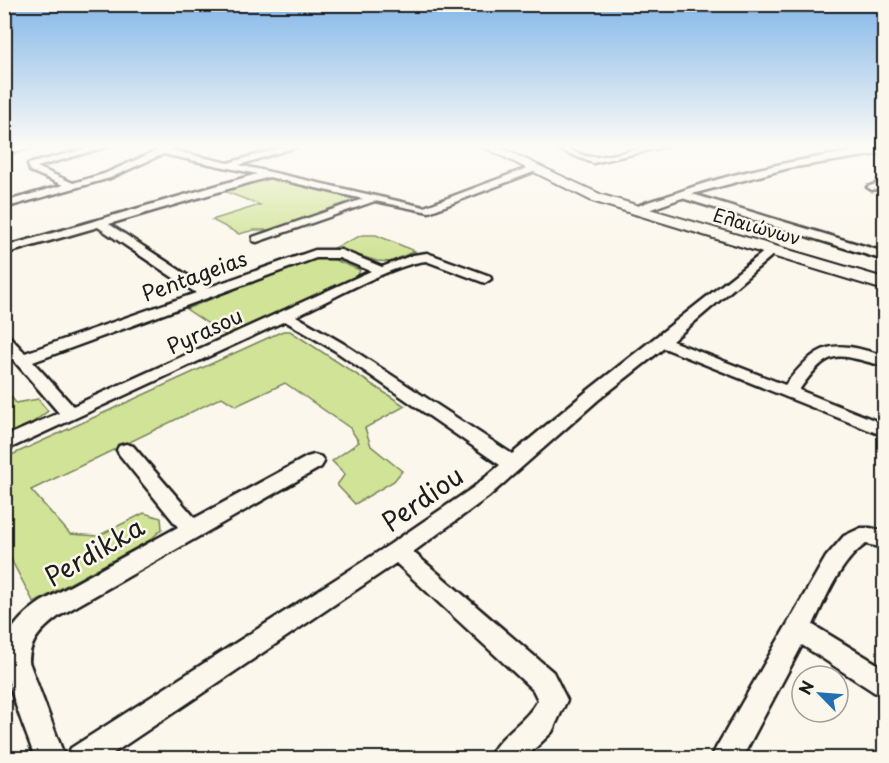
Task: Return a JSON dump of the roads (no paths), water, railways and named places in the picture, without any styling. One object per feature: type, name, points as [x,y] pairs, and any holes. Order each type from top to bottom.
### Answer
[{"type":"main road","name":"Ελαιώνων","points":[[559,182],[581,192],[636,211],[885,284]]},
{"type":"street","points":[[62,182],[72,186]]},
{"type":"street","points":[[4,205],[85,182]]},
{"type":"street","points":[[4,251],[243,182]]},
{"type":"street","points":[[301,182],[372,200],[425,210],[497,182]]},
{"type":"street","points":[[636,211],[721,182]]},
{"type":"street","points":[[872,187],[885,183]]},
{"type":"street","points":[[681,194],[885,256]]},
{"type":"street","points":[[257,240],[372,200]]},
{"type":"street","points":[[101,224],[207,294]]},
{"type":"street","name":"Perdiou","points":[[81,759],[398,551],[481,492],[592,396],[662,342],[770,250]]},
{"type":"street","name":"Pentageias","points":[[22,360],[315,254],[340,254],[382,271]]},
{"type":"street","name":"Pyrasou","points":[[4,445],[382,271],[422,257],[432,258],[485,279]]},
{"type":"street","points":[[285,315],[339,348],[513,464]]},
{"type":"street","points":[[4,339],[71,415]]},
{"type":"street","points":[[662,342],[885,430]]},
{"type":"street","points":[[789,391],[819,356],[850,351],[885,361]]},
{"type":"street","points":[[126,450],[191,528]]},
{"type":"street","name":"Perdikka","points":[[50,759],[15,655],[20,640],[34,621],[50,609],[191,528],[314,462]]},
{"type":"street","points":[[726,759],[843,551],[862,537],[885,540]]},
{"type":"street","points":[[398,551],[543,681],[553,700],[542,722],[504,759]]},
{"type":"street","points":[[798,629],[885,682]]}]
